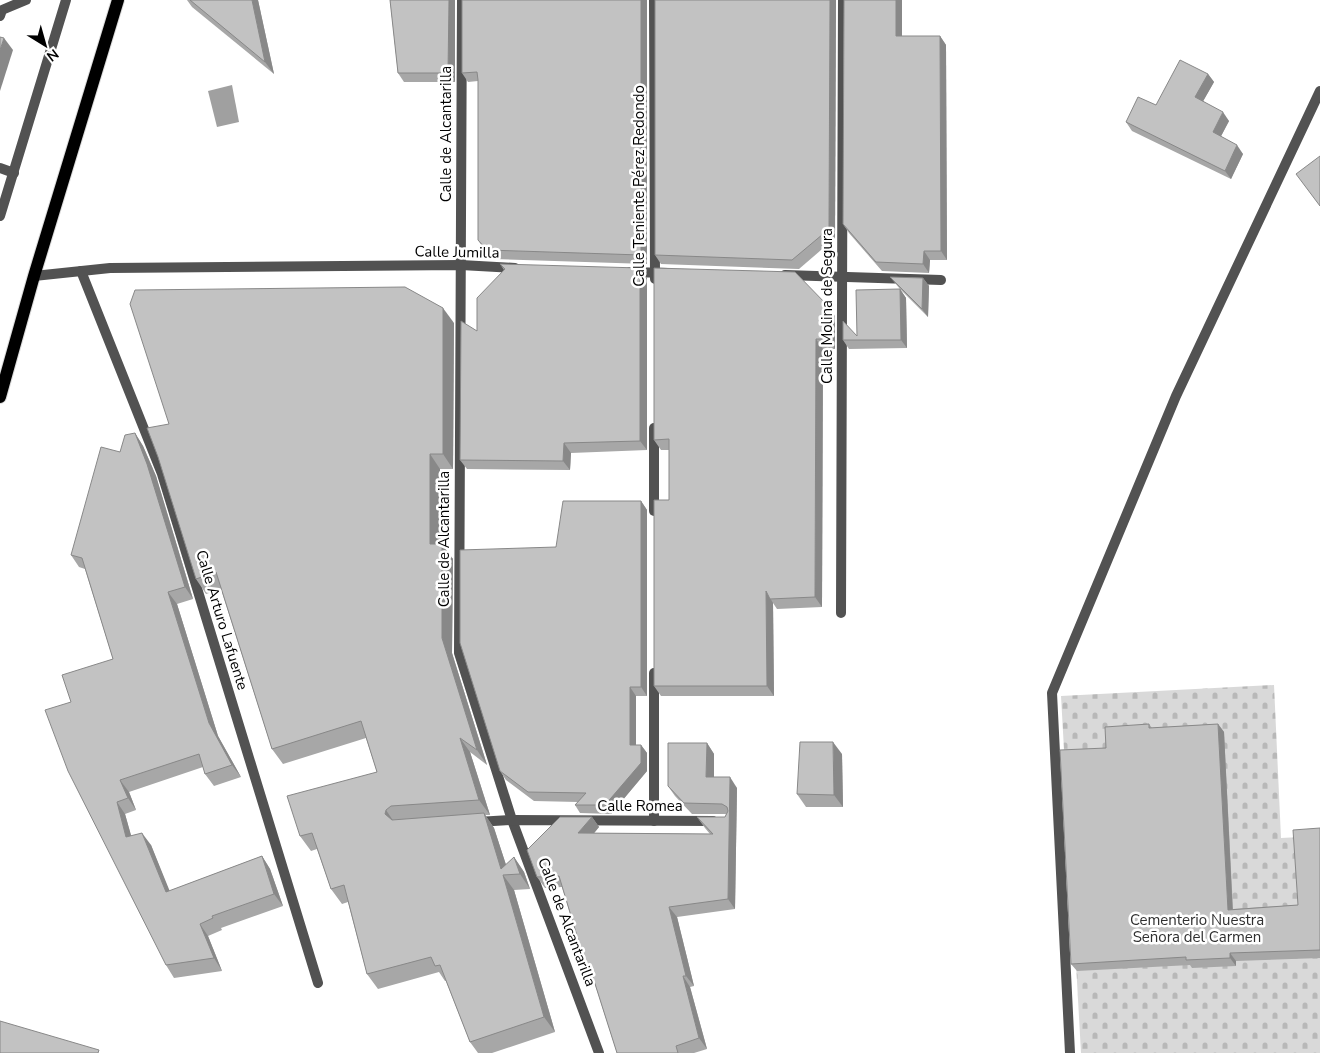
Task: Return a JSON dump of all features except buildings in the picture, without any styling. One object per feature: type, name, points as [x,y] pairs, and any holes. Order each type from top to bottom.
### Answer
[{"type":"main road","points":[[0,397],[34,276],[118,0]]},
{"type":"street","points":[[0,16],[2,10],[26,0]]},
{"type":"street","points":[[0,216],[66,0]]},
{"type":"street","name":"Calle de Alcantarilla","points":[[462,0],[458,653],[512,820],[600,1053]]},
{"type":"street","name":"Calle Teniente Pérez Redondo","points":[[654,0],[654,293]]},
{"type":"street","name":"Calle Molina de Segura","points":[[841,613],[843,0]]},
{"type":"street","points":[[1070,1053],[1052,693],[1176,396],[1320,91]]},
{"type":"street","points":[[0,168],[14,173]]},
{"type":"street","name":"Calle Jumilla","points":[[34,276],[110,268],[461,266],[529,268]]},
{"type":"street","name":"Calle Arturo Lafuente","points":[[81,271],[162,474],[318,983]]},
{"type":"street","points":[[616,271],[674,273]]},
{"type":"street","points":[[773,275],[941,280]]},
{"type":"street","points":[[654,412],[654,522]]},
{"type":"street","points":[[654,662],[654,821]]},
{"type":"street","name":"Calle Romea","points":[[466,823],[512,820],[719,821]]},
{"type":"green space","name":"Cementerio Nuestra Señora del Carmen","points":[[1274,685],[1281,838],[1320,836],[1320,1053],[1081,1053],[1061,696]]},
{"type":"shaded area","points":[[232,85],[239,122],[217,127],[208,91]]}]
